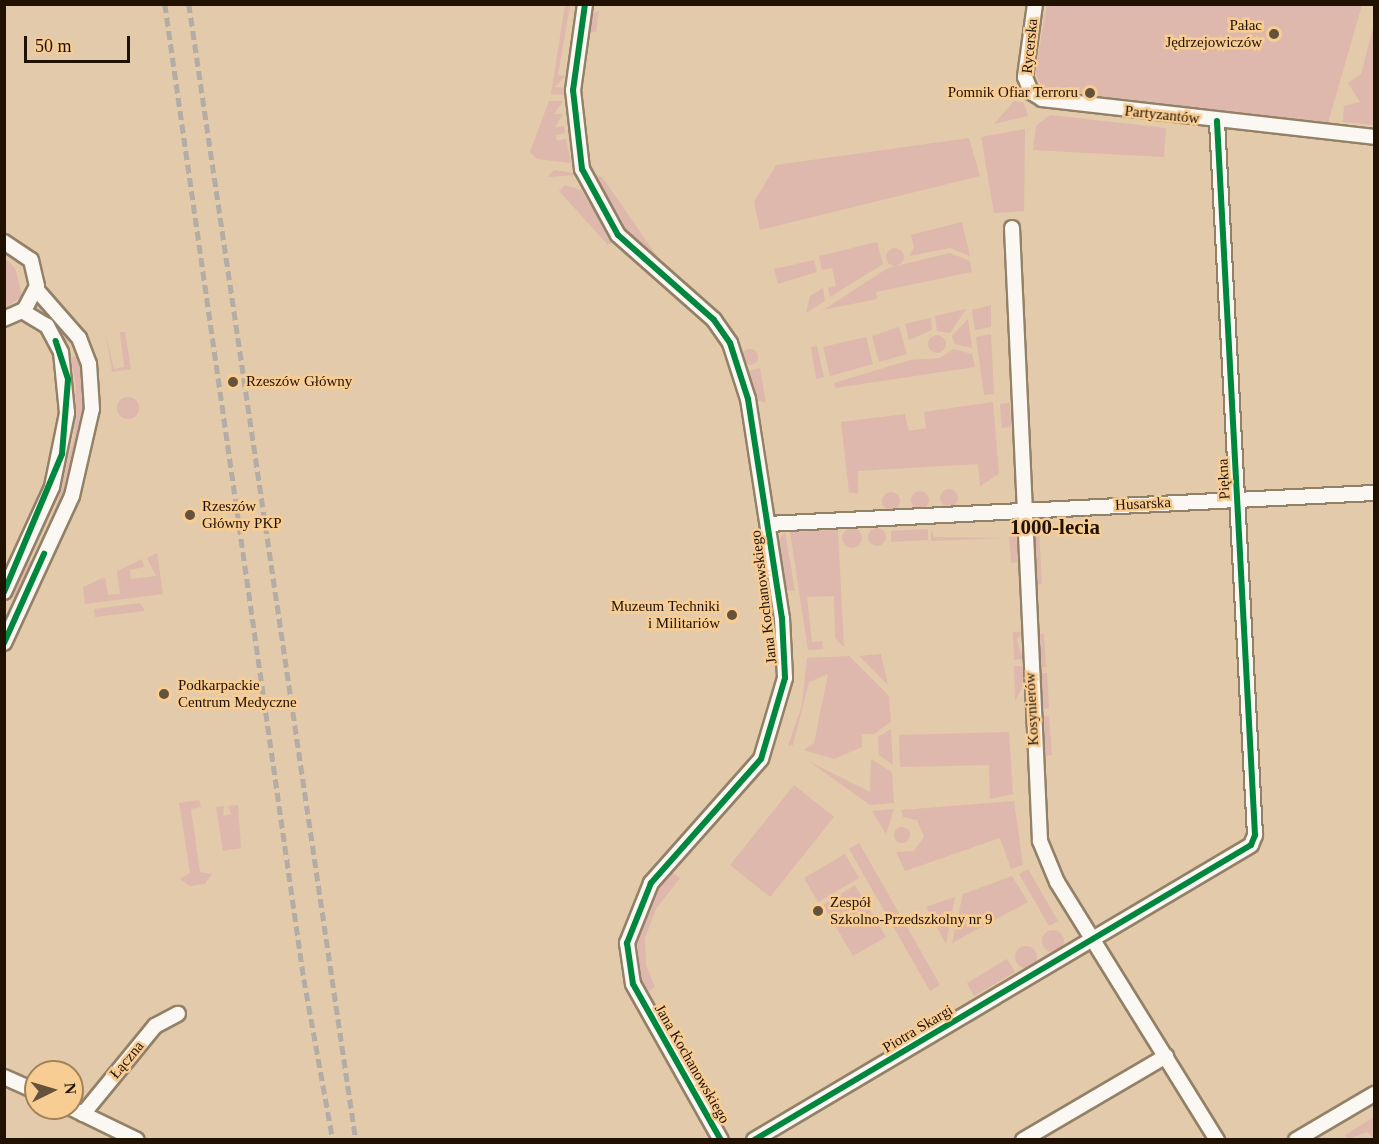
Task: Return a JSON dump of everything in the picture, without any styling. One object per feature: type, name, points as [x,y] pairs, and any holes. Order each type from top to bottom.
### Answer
[{"type":"street","name":"Jana Kochanowskiego","points":[[585,4],[573,90],[582,169],[618,235],[700,307],[730,343],[748,399],[785,648],[773,730],[761,759],[651,884],[627,943],[633,984],[721,1140]]},
{"type":"street","name":"Rycerska","points":[[1028,86],[1035,4]]},
{"type":"street","name":"Partyzantów","points":[[1028,86],[1037,97],[1061,104],[1374,137]]},
{"type":"street","name":"Piękna","points":[[1217,121],[1255,835]]},
{"type":"street","name":"Kosynierów","points":[[1012,228],[1022,510],[1040,841],[1057,882],[1217,1140]]},
{"type":"street","points":[[4,242],[31,260],[36,289],[79,338],[89,364],[92,409],[72,496],[4,643]]},
{"type":"street","points":[[4,319],[22,311],[36,289]]},
{"type":"street","points":[[4,592],[52,487],[68,413],[62,352],[47,326],[22,311]]},
{"type":"street","name":"Husarska","points":[[768,524],[1374,493]]},
{"type":"street","name":"Piotra Skargi","points":[[754,1140],[1242,853],[1255,835]]},
{"type":"street","name":"Łączna","points":[[84,1103],[155,1026],[178,1014]]},
{"type":"street","points":[[1023,1140],[1166,1056]]},
{"type":"street","points":[[4,1077],[24,1086]]},
{"type":"street","points":[[1296,1140],[1374,1094]]},
{"type":"street","points":[[84,1114],[137,1140]]},
{"type":"shaded area","points":[[565,5],[570,5],[558,75],[565,76],[555,87],[564,88],[564,95],[551,94]]},
{"type":"shaded area","points":[[1047,5],[1362,5],[1328,123],[1044,90],[1035,73]]},
{"type":"shaded area","points":[[599,11],[596,32],[589,31],[592,14]]},
{"type":"shaded area","points":[[1374,25],[1374,125],[1343,122],[1344,106],[1360,102],[1348,83],[1361,74]]},
{"type":"shaded area","points":[[549,101],[563,101],[554,114],[563,114],[555,127],[564,126],[565,133],[556,135],[557,141],[566,139],[571,163],[537,159],[530,152]]},
{"type":"shaded area","points":[[1014,101],[1024,103],[1028,116],[994,124]]},
{"type":"shaded area","points":[[1050,115],[1166,128],[1164,157],[1033,150],[1036,126]]},
{"type":"shaded area","points":[[1025,129],[1024,211],[994,213],[981,137]]},
{"type":"shaded area","points":[[969,138],[980,176],[760,230],[754,202],[776,165]]},
{"type":"shaded area","points":[[554,170],[574,173],[575,175],[548,177]]},
{"type":"shaded area","points":[[592,174],[602,177],[657,256],[652,259],[619,224]]},
{"type":"shaded area","points":[[565,185],[581,190],[613,241],[608,245],[559,191]]},
{"type":"shaded area","points":[[962,222],[970,256],[950,248],[909,256],[914,248],[911,235]]},
{"type":"shaded area","points":[[877,242],[883,264],[830,297],[828,288],[836,286],[832,268],[822,270],[819,256]]},
{"type":"shaded area","points":[[895,248],[901,251],[904,257],[901,263],[895,266],[889,263],[886,257],[889,251]]},
{"type":"shaded area","points":[[950,253],[970,261],[972,272],[876,292],[877,299],[823,310],[888,268]]},
{"type":"shaded area","points":[[5,259],[15,268],[22,296],[5,308]]},
{"type":"shaded area","points":[[814,260],[817,272],[778,284],[774,269]]},
{"type":"shaded area","points":[[823,288],[825,301],[806,313],[810,296]]},
{"type":"shaded area","points":[[39,302],[72,340],[64,343],[35,309]]},
{"type":"shaded area","points":[[991,305],[991,327],[975,330],[972,310]]},
{"type":"shaded area","points":[[966,309],[950,333],[937,331],[935,316]]},
{"type":"shaded area","points":[[931,318],[932,330],[909,340],[905,324]]},
{"type":"shaded area","points":[[968,319],[972,348],[955,344],[952,336]]},
{"type":"shaded area","points":[[899,327],[907,354],[879,362],[872,336]]},
{"type":"shaded area","points":[[120,332],[125,332],[131,369],[112,372],[106,335],[114,369],[124,367]]},
{"type":"shaded area","points":[[991,334],[994,394],[984,395],[976,337]]},
{"type":"shaded area","points":[[937,335],[945,340],[946,344],[941,352],[937,353],[929,348],[928,344],[933,336]]},
{"type":"shaded area","points":[[866,337],[873,364],[830,376],[823,347]]},
{"type":"shaded area","points":[[817,346],[824,377],[816,379],[811,347]]},
{"type":"shaded area","points":[[750,349],[756,351],[758,357],[756,363],[750,365],[744,363],[742,357],[744,351]]},
{"type":"shaded area","points":[[953,349],[972,354],[975,367],[835,388],[834,383],[910,360],[940,358]]},
{"type":"shaded area","points":[[78,355],[84,380],[82,421],[70,477],[54,516],[74,436],[76,385],[71,358]]},
{"type":"shaded area","points":[[760,368],[766,403],[756,400],[749,371]]},
{"type":"shaded area","points":[[128,397],[136,400],[139,408],[136,416],[128,419],[120,416],[117,408],[120,400]]},
{"type":"shaded area","points":[[993,402],[999,474],[980,486],[978,464],[858,471],[858,494],[849,492],[841,422],[905,414],[909,431],[926,428],[924,412]]},
{"type":"shaded area","points":[[1010,403],[1011,427],[1002,428],[1000,404]]},
{"type":"shaded area","points":[[949,489],[955,492],[958,498],[955,504],[949,507],[943,504],[940,498],[943,492]]},
{"type":"shaded area","points":[[920,491],[926,494],[929,500],[926,506],[920,509],[914,506],[911,500],[914,494]]},
{"type":"shaded area","points":[[891,492],[897,495],[900,501],[897,507],[891,510],[885,507],[882,501],[885,495]]},
{"type":"shaded area","points":[[848,528],[856,528],[862,534],[862,542],[856,548],[848,548],[842,542],[842,534]]},
{"type":"shaded area","points":[[873,528],[881,528],[886,533],[884,544],[873,546],[868,541],[868,533]]},
{"type":"shaded area","points":[[928,529],[928,540],[891,542],[891,531]]},
{"type":"shaded area","points":[[931,529],[934,537],[1004,538],[931,541]]},
{"type":"shaded area","points":[[838,530],[844,647],[835,638],[834,596],[807,597],[812,642],[822,641],[823,649],[808,650],[790,532]]},
{"type":"shaded area","points":[[1039,531],[1042,584],[1033,585],[1037,564],[1030,532]]},
{"type":"shaded area","points":[[785,532],[795,591],[786,590],[778,541]]},
{"type":"shaded area","points":[[1009,532],[1016,532],[1018,562],[1011,563]]},
{"type":"shaded area","points":[[157,553],[163,594],[85,604],[83,587],[105,577],[108,595],[120,594],[117,571],[142,559],[144,567],[130,570],[131,579],[156,576],[147,558]]},
{"type":"shaded area","points":[[28,559],[34,563],[17,599],[11,596]]},
{"type":"shaded area","points":[[140,603],[145,611],[95,617],[94,609]]},
{"type":"shaded area","points":[[1013,632],[1022,632],[1017,640],[1023,659],[1014,660]]},
{"type":"shaded area","points":[[1035,634],[1044,634],[1046,667],[1037,668],[1041,641]]},
{"type":"shaded area","points":[[881,654],[888,685],[859,656]]},
{"type":"shaded area","points":[[849,656],[889,696],[891,722],[874,734],[862,734],[862,747],[834,759],[804,750],[814,743],[828,674],[809,682],[793,745],[788,746],[802,705],[807,658]]},
{"type":"shaded area","points":[[1014,666],[1024,666],[1025,682],[1015,701]]},
{"type":"shaded area","points":[[1047,673],[1049,708],[1039,709],[1044,698],[1037,674]]},
{"type":"shaded area","points":[[1049,716],[1052,755],[1041,756],[1039,717]]},
{"type":"shaded area","points":[[891,729],[893,765],[879,755],[878,737]]},
{"type":"shaded area","points":[[1009,732],[1013,794],[990,799],[989,765],[900,767],[899,735]]},
{"type":"shaded area","points":[[871,759],[892,772],[894,803],[870,805],[810,762],[870,792]]},
{"type":"shaded area","points":[[794,785],[834,817],[770,897],[730,865]]},
{"type":"shaded area","points":[[199,800],[201,807],[191,809],[200,872],[212,874],[205,884],[190,886],[180,879],[190,873],[179,803]]},
{"type":"shaded area","points":[[1014,801],[1023,865],[1011,869],[1000,838],[905,871],[896,852],[914,851],[924,837],[917,820],[903,817],[901,810]]},
{"type":"shaded area","points":[[238,805],[241,848],[223,851],[216,807],[224,806],[223,816],[231,814],[228,806]]},
{"type":"shaded area","points":[[894,809],[886,834],[872,811]]},
{"type":"shaded area","points":[[899,827],[905,827],[910,835],[908,841],[899,843],[894,838],[894,832]]},
{"type":"shaded area","points":[[859,843],[940,985],[930,991],[849,849]]},
{"type":"shaded area","points":[[845,854],[859,878],[818,902],[804,878]]},
{"type":"shaded area","points":[[1028,869],[1058,921],[1049,926],[1019,874]]},
{"type":"shaded area","points":[[672,872],[680,878],[656,909],[645,938],[646,965],[655,987],[646,993],[637,971],[636,936],[651,898]]},
{"type":"shaded area","points":[[1012,876],[1028,902],[952,943],[963,894]]},
{"type":"shaded area","points":[[855,885],[886,937],[853,956],[823,905]]},
{"type":"shaded area","points":[[955,897],[946,944],[926,907]]},
{"type":"shaded area","points":[[1053,930],[1063,937],[1064,941],[1057,951],[1053,952],[1043,945],[1042,941],[1049,931]]},
{"type":"shaded area","points":[[1026,946],[1036,953],[1037,957],[1030,967],[1026,968],[1016,961],[1015,957],[1022,947]]},
{"type":"shaded area","points":[[1007,959],[1015,972],[974,996],[967,983]]},
{"type":"shaded area","points":[[1374,1117],[1374,1139],[1367,1132],[1348,1139],[1345,1135]]},
{"type":"railway","points":[[165,4],[304,979],[333,1140]]},
{"type":"railway","points":[[189,4],[356,1140]]},
{"type":"cycle path","points":[[585,4],[573,90],[582,169],[618,235],[714,320],[730,343],[748,399],[782,618],[785,678],[761,759],[651,883],[627,943],[633,984],[721,1140]]},
{"type":"cycle path","points":[[754,1140],[1251,845],[1255,835],[1217,121]]},
{"type":"cycle path","points":[[4,592],[62,454],[68,379],[56,341]]},
{"type":"cycle path","points":[[4,643],[44,554]]},
{"type":"place","name":"Pałac Jędrzejowiczów","points":[[1274,34]]},
{"type":"place","name":"Pomnik Ofiar Terroru","points":[[1090,93]]},
{"type":"place","name":"Rzeszów Główny","points":[[233,382]]},
{"type":"place","name":"Rzeszów Główny PKP","points":[[190,515]]},
{"type":"place","name":"Muzeum Techniki i Militariów","points":[[732,615]]},
{"type":"place","name":"Podkarpackie Centrum Medyczne","points":[[164,694]]},
{"type":"place","name":"Zespół Szkolno-Przedszkolny nr 9","points":[[818,911]]},
{"type":"district","name":"1000-lecia","points":[[1055,527]]}]
